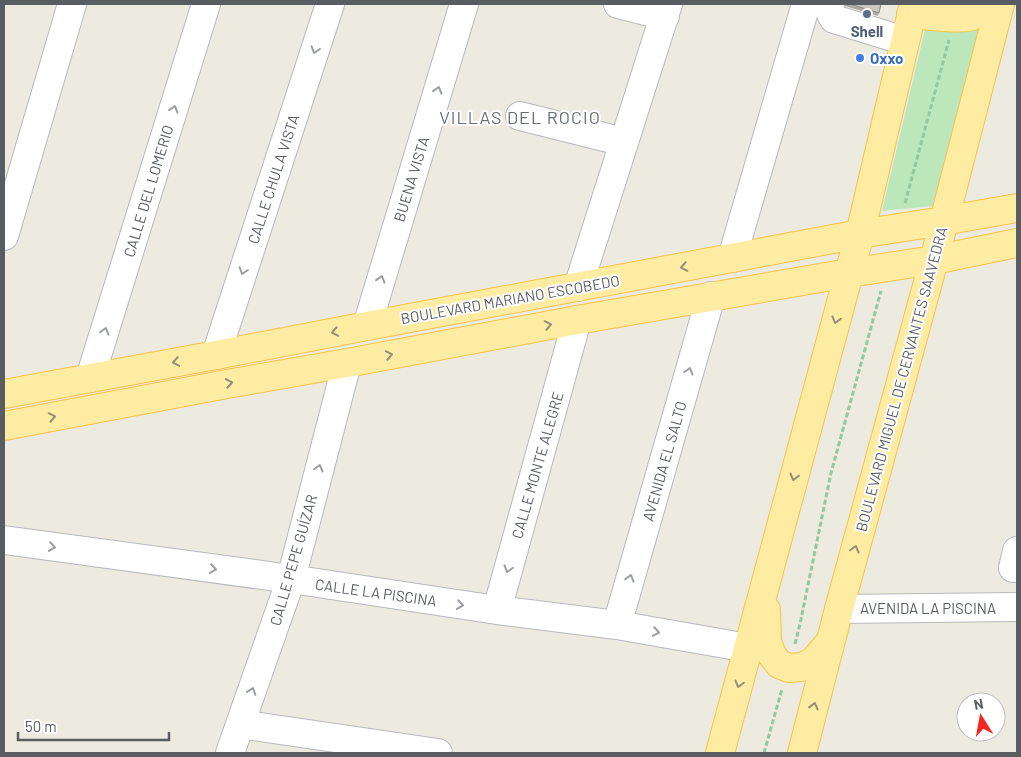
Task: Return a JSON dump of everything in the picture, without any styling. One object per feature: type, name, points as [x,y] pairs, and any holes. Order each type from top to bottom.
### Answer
[{"type":"main road","points":[[720,753],[860,234],[913,9],[948,17],[970,17],[988,4]]},
{"type":"main road","name":"BOULEVARD MIGUEL DE CERVANTES SAAVEDRA","points":[[802,753],[839,608],[934,260],[1000,4]]},
{"type":"main road","name":"BOULEVARD MARIANO ESCOBEDO","points":[[4,394],[860,234],[1017,208]]},
{"type":"main road","points":[[4,426],[577,320],[934,260],[1017,243]]},
{"type":"main road","points":[[767,582],[767,642],[772,655],[779,664],[789,668],[801,667],[813,662],[830,642]]},
{"type":"street","points":[[4,236],[72,4]]},
{"type":"street","name":"CALLE DEL LOMERIO","points":[[90,378],[206,4]]},
{"type":"street","name":"CALLE CHULA VISTA","points":[[216,355],[330,4]]},
{"type":"street","name":"BUENA VISTA","points":[[367,326],[464,4]]},
{"type":"street","points":[[578,287],[666,10],[618,4]]},
{"type":"street","points":[[732,258],[806,4]]},
{"type":"street","points":[[830,4],[828,8],[834,19],[904,41]]},
{"type":"street","points":[[520,116],[624,142]]},
{"type":"street","name":"AVENIDA EL SALTO","points":[[616,625],[711,296]]},
{"type":"street","name":"CALLE MONTE ALEGRE","points":[[497,610],[577,320]]},
{"type":"street","name":"CALLE PEPE GUÍZAR","points":[[230,753],[290,580],[347,363]]},
{"type":"street","name":"CALLE LA PISCINA","points":[[4,540],[497,610],[616,625],[748,648]]},
{"type":"street","name":"AVENIDA LA PISCINA","points":[[839,608],[1017,607]]},
{"type":"street","points":[[240,724],[438,753]]},
{"type":"path","points":[[899,228],[956,17]]},
{"type":"path","points":[[764,753],[800,624],[831,473],[888,267]]},
{"type":"green space","points":[[931,4],[986,4],[933,206],[882,211]]},
{"type":"building","points":[[850,4],[881,4],[879,13]]},
{"type":"place","name":"Shell","points":[[867,14]]},
{"type":"place","name":"Oxxo","points":[[860,58]]},
{"type":"district","name":"VILLAS DEL ROCIO","points":[[520,117]]}]
